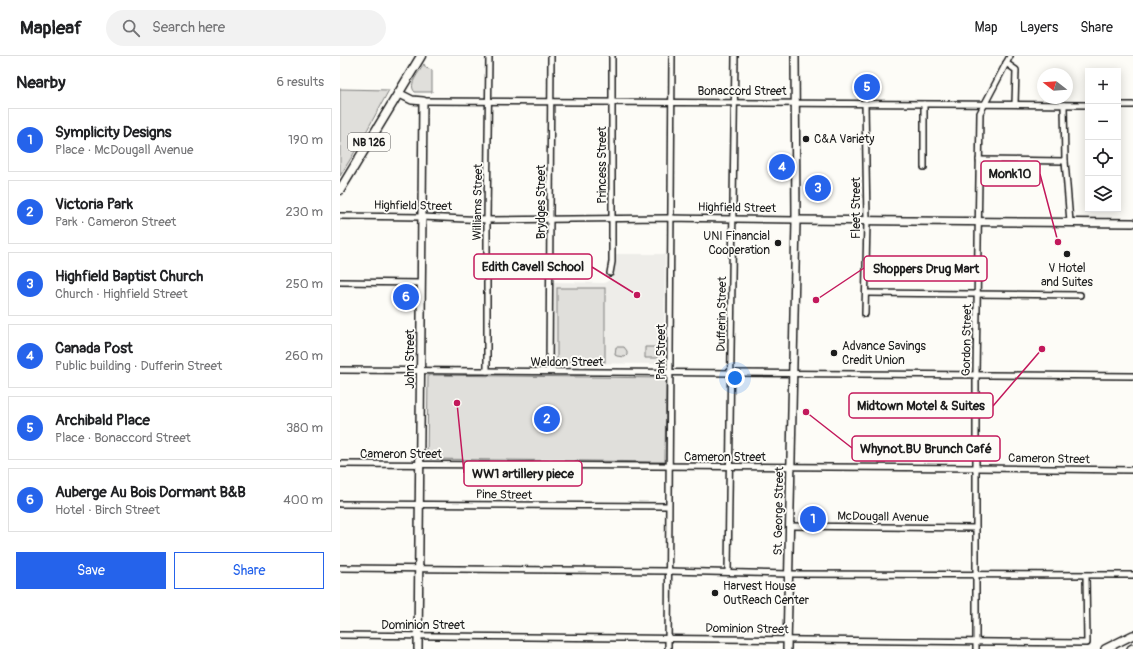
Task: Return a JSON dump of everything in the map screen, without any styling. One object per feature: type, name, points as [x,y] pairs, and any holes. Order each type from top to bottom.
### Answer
[{"type":"main road","points":[[413,69],[414,56]]},
{"type":"main road","name":"NB 126","points":[[340,190],[421,56]]},
{"type":"street","name":"Williams Street","points":[[487,372],[488,100],[490,56]]},
{"type":"street","name":"Brydges Street","points":[[549,372],[551,56]]},
{"type":"street","name":"Princess Street","points":[[610,273],[612,262],[612,56]]},
{"type":"street","name":"Park Street","points":[[668,649],[672,56]]},
{"type":"street","name":"Dufferin Street","points":[[728,572],[732,373],[735,56]]},
{"type":"street","name":"St. George Street","points":[[787,649],[796,220],[795,56]]},
{"type":"street","name":"Gordon Street","points":[[976,649],[976,374],[980,113],[1010,56]]},
{"type":"street","points":[[1006,63],[1016,70],[1015,104]]},
{"type":"street","name":"Bonaccord Street","points":[[398,93],[412,100],[422,101],[488,100],[1085,105]]},
{"type":"street","name":"John Street","points":[[418,649],[422,101]]},
{"type":"street","name":"Fleet Street","points":[[865,103],[867,221],[865,314]]},
{"type":"street","points":[[924,104],[924,167]]},
{"type":"street","points":[[1064,105],[1065,161],[1070,222]]},
{"type":"street","points":[[1121,105],[1133,105]]},
{"type":"street","points":[[979,160],[1065,161]]},
{"type":"street","name":"Highfield Street","points":[[340,216],[422,217],[487,220],[671,218],[1133,223]]},
{"type":"street","points":[[340,282],[421,283]]},
{"type":"street","points":[[866,293],[1080,295]]},
{"type":"street","name":"Weldon Street","points":[[340,370],[1133,376]]},
{"type":"street","name":"Cameron Street","points":[[340,464],[1133,470]]},
{"type":"street","name":"Pine Street","points":[[340,504],[668,506]]},
{"type":"street","name":"McDougall Avenue","points":[[790,526],[976,528]]},
{"type":"street","points":[[340,568],[669,571],[789,574],[1133,575]]},
{"type":"street","name":"Dominion Street","points":[[340,635],[1087,643],[1086,576]]},
{"type":"street","points":[[1105,649],[1133,635]]},
{"type":"shaded area","points":[[424,64],[426,68],[432,70],[432,92],[415,92],[412,85]]},
{"type":"shaded area","points":[[340,89],[389,90],[340,176]]},
{"type":"shaded area","points":[[614,254],[665,254],[664,364],[553,363],[554,282],[604,283],[611,279],[614,272]]},
{"type":"shaded area","points":[[557,288],[605,288],[605,362],[557,362]]},
{"type":"shaded area","points":[[616,347],[624,347],[627,351],[627,355],[625,357],[615,355]]},
{"type":"shaded area","points":[[645,347],[658,347],[657,358],[645,358]]},
{"type":"shaded area","points":[[428,375],[666,378],[665,462],[427,459]]},
{"type":"place","name":"Archibald Place","points":[[867,87]]},
{"type":"place","name":"C&A Variety","points":[[806,139]]},
{"type":"place","name":"Canada Post","points":[[782,167]]},
{"type":"place","name":"Highfield Baptist Church","points":[[818,188]]},
{"type":"place","name":"Monk10","points":[[1058,242]]},
{"type":"place","name":"UNI Financial Cooperation","points":[[778,243]]},
{"type":"place","name":"V Hotel and Suites","points":[[1067,254]]},
{"type":"place","name":"Edith Cavell School","points":[[637,295]]},
{"type":"place","name":"Auberge Au Bois Dormant B&B","points":[[406,297]]},
{"type":"place","name":"Shoppers Drug Mart","points":[[816,300]]},
{"type":"place","name":"Midtown Motel & Suites","points":[[1042,349]]},
{"type":"place","name":"Advance Savings Credit Union","points":[[834,353]]},
{"type":"place","name":"WW1 artillery piece","points":[[457,403]]},
{"type":"place","name":"Whynot.BU Brunch Café","points":[[806,412]]},
{"type":"place","name":"Victoria Park","points":[[547,419]]},
{"type":"place","name":"Symplicity Designs","points":[[813,519]]},
{"type":"place","name":"Harvest House OutReach Center","points":[[715,593]]}]
